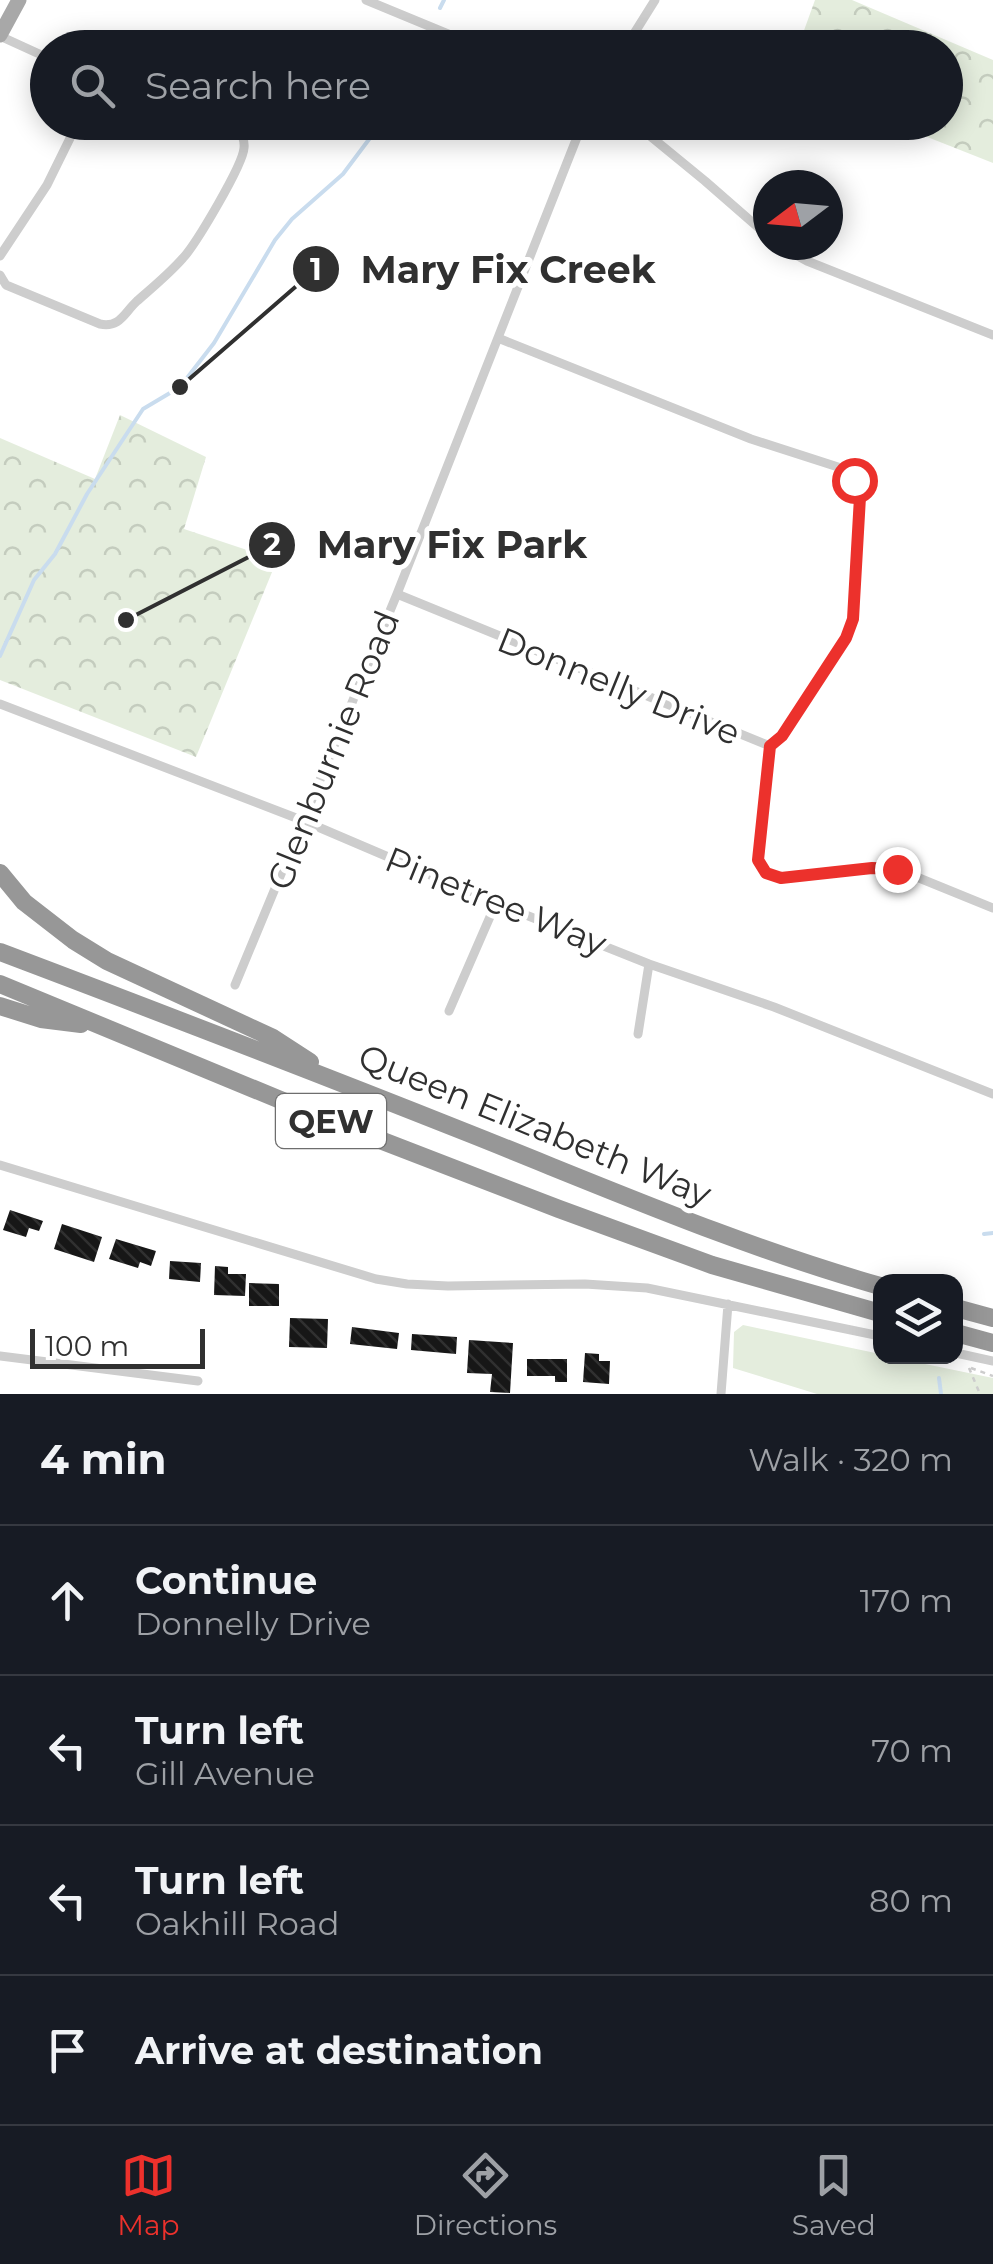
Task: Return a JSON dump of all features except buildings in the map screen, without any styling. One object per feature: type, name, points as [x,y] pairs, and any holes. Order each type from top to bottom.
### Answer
[{"type":"highway","points":[[0,873],[24,902],[107,961],[273,1038],[340,1082]]},
{"type":"highway","name":"Queen Elizabeth Way","points":[[0,952],[735,1239],[873,1284]]},
{"type":"highway","name":"Queen Elizabeth Way","points":[[0,984],[354,1130],[712,1265],[873,1311]]},
{"type":"highway","points":[[0,1006],[41,1019],[106,1028]]},
{"type":"highway","points":[[963,1310],[993,1318]]},
{"type":"highway","points":[[963,1335],[993,1343]]},
{"type":"main road","points":[[0,36],[19,0]]},
{"type":"street","points":[[366,0],[438,30]]},
{"type":"street","points":[[636,30],[655,0]]},
{"type":"street","points":[[0,36],[30,50]]},
{"type":"street","points":[[0,256],[47,185],[69,140]]},
{"type":"street","points":[[0,275],[6,285],[100,324],[116,323],[188,254],[230,182],[245,149],[244,140]]},
{"type":"street","name":"Glenburnie Road","points":[[235,986],[397,594],[576,140]]},
{"type":"street","points":[[654,140],[753,223]]},
{"type":"street","points":[[808,260],[993,335]]},
{"type":"street","name":"Donnelly Drive","points":[[397,594],[770,746],[782,736],[846,638],[853,619],[860,497],[854,480],[838,466],[751,438],[498,338]]},
{"type":"street","name":"Pinetree Way","points":[[0,704],[304,821],[649,964],[774,1007],[993,1094]]},
{"type":"street","points":[[770,746],[758,860],[766,873],[781,878],[897,869],[993,908]]},
{"type":"street","points":[[449,1011],[496,903]]},
{"type":"street","points":[[638,1034],[649,964]]},
{"type":"street","points":[[0,1165],[376,1279],[448,1286],[647,1288],[873,1335]]},
{"type":"street","points":[[721,1394],[728,1304]]},
{"type":"street","points":[[963,1354],[993,1360]]},
{"type":"street","points":[[0,1356],[198,1382]]},
{"type":"path","points":[[969,1367],[980,1394]]},
{"type":"green space","points":[[815,0],[852,0],[922,30],[804,30]]},
{"type":"green space","points":[[963,47],[993,60],[993,163],[935,140],[963,140]]},
{"type":"green space","points":[[120,415],[206,457],[184,529],[277,560],[196,757],[0,680],[0,438],[95,479]]},
{"type":"green space","points":[[743,1325],[873,1353],[873,1364],[925,1364],[993,1378],[993,1394],[817,1394],[733,1368],[734,1332]]},
{"type":"waterway","points":[[440,8],[444,0]]},
{"type":"waterway","points":[[0,656],[34,580],[55,554],[87,494],[143,409],[180,387],[214,343],[275,240],[292,219],[343,174],[368,140]]},
{"type":"waterway","points":[[984,1234],[993,1233]]},
{"type":"waterway","points":[[939,1378],[941,1394]]},
{"type":"place","name":"Mary Fix Creek","points":[[180,387]]},
{"type":"place","name":"Mary Fix Park","points":[[126,620]]},
{"type":"route","points":[[854,480],[860,497],[853,619],[846,638],[782,736],[770,746],[758,860],[766,873],[781,878],[897,869]]}]
